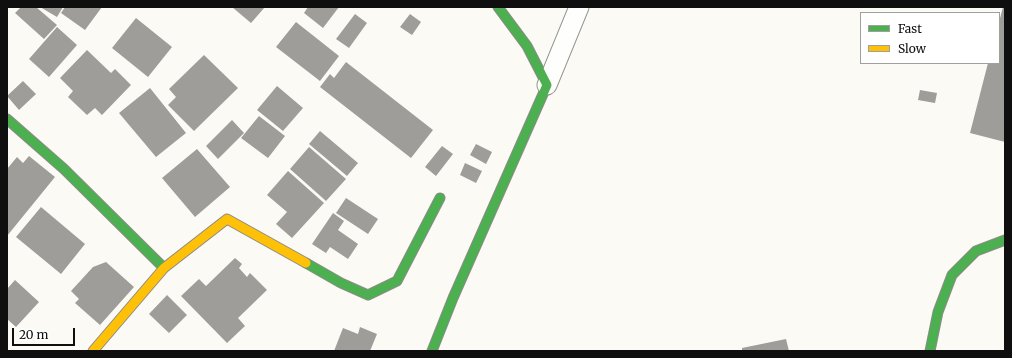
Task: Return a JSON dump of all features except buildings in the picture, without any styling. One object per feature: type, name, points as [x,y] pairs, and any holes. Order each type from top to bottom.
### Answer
[{"type":"street","points":[[498,7],[527,46],[547,85]]},
{"type":"street","points":[[432,351],[453,298],[547,85],[579,7]]},
{"type":"street","points":[[7,119],[64,169],[164,268]]},
{"type":"street","points":[[93,351],[164,268],[227,218],[341,283],[368,295],[397,281],[440,198]]},
{"type":"street","points":[[930,351],[938,312],[952,275],[976,251],[1005,240]]},
{"type":"traffic: fast","points":[[432,351],[453,298],[547,85],[527,46],[498,7]]},
{"type":"traffic: fast","points":[[7,119],[64,169],[164,268]]},
{"type":"traffic: fast","points":[[306,263],[341,283],[368,295],[397,281],[440,198]]},
{"type":"traffic: fast","points":[[930,351],[938,312],[952,275],[976,251],[1005,240]]},
{"type":"traffic: slow","points":[[93,351],[164,268],[227,219],[306,263]]}]
